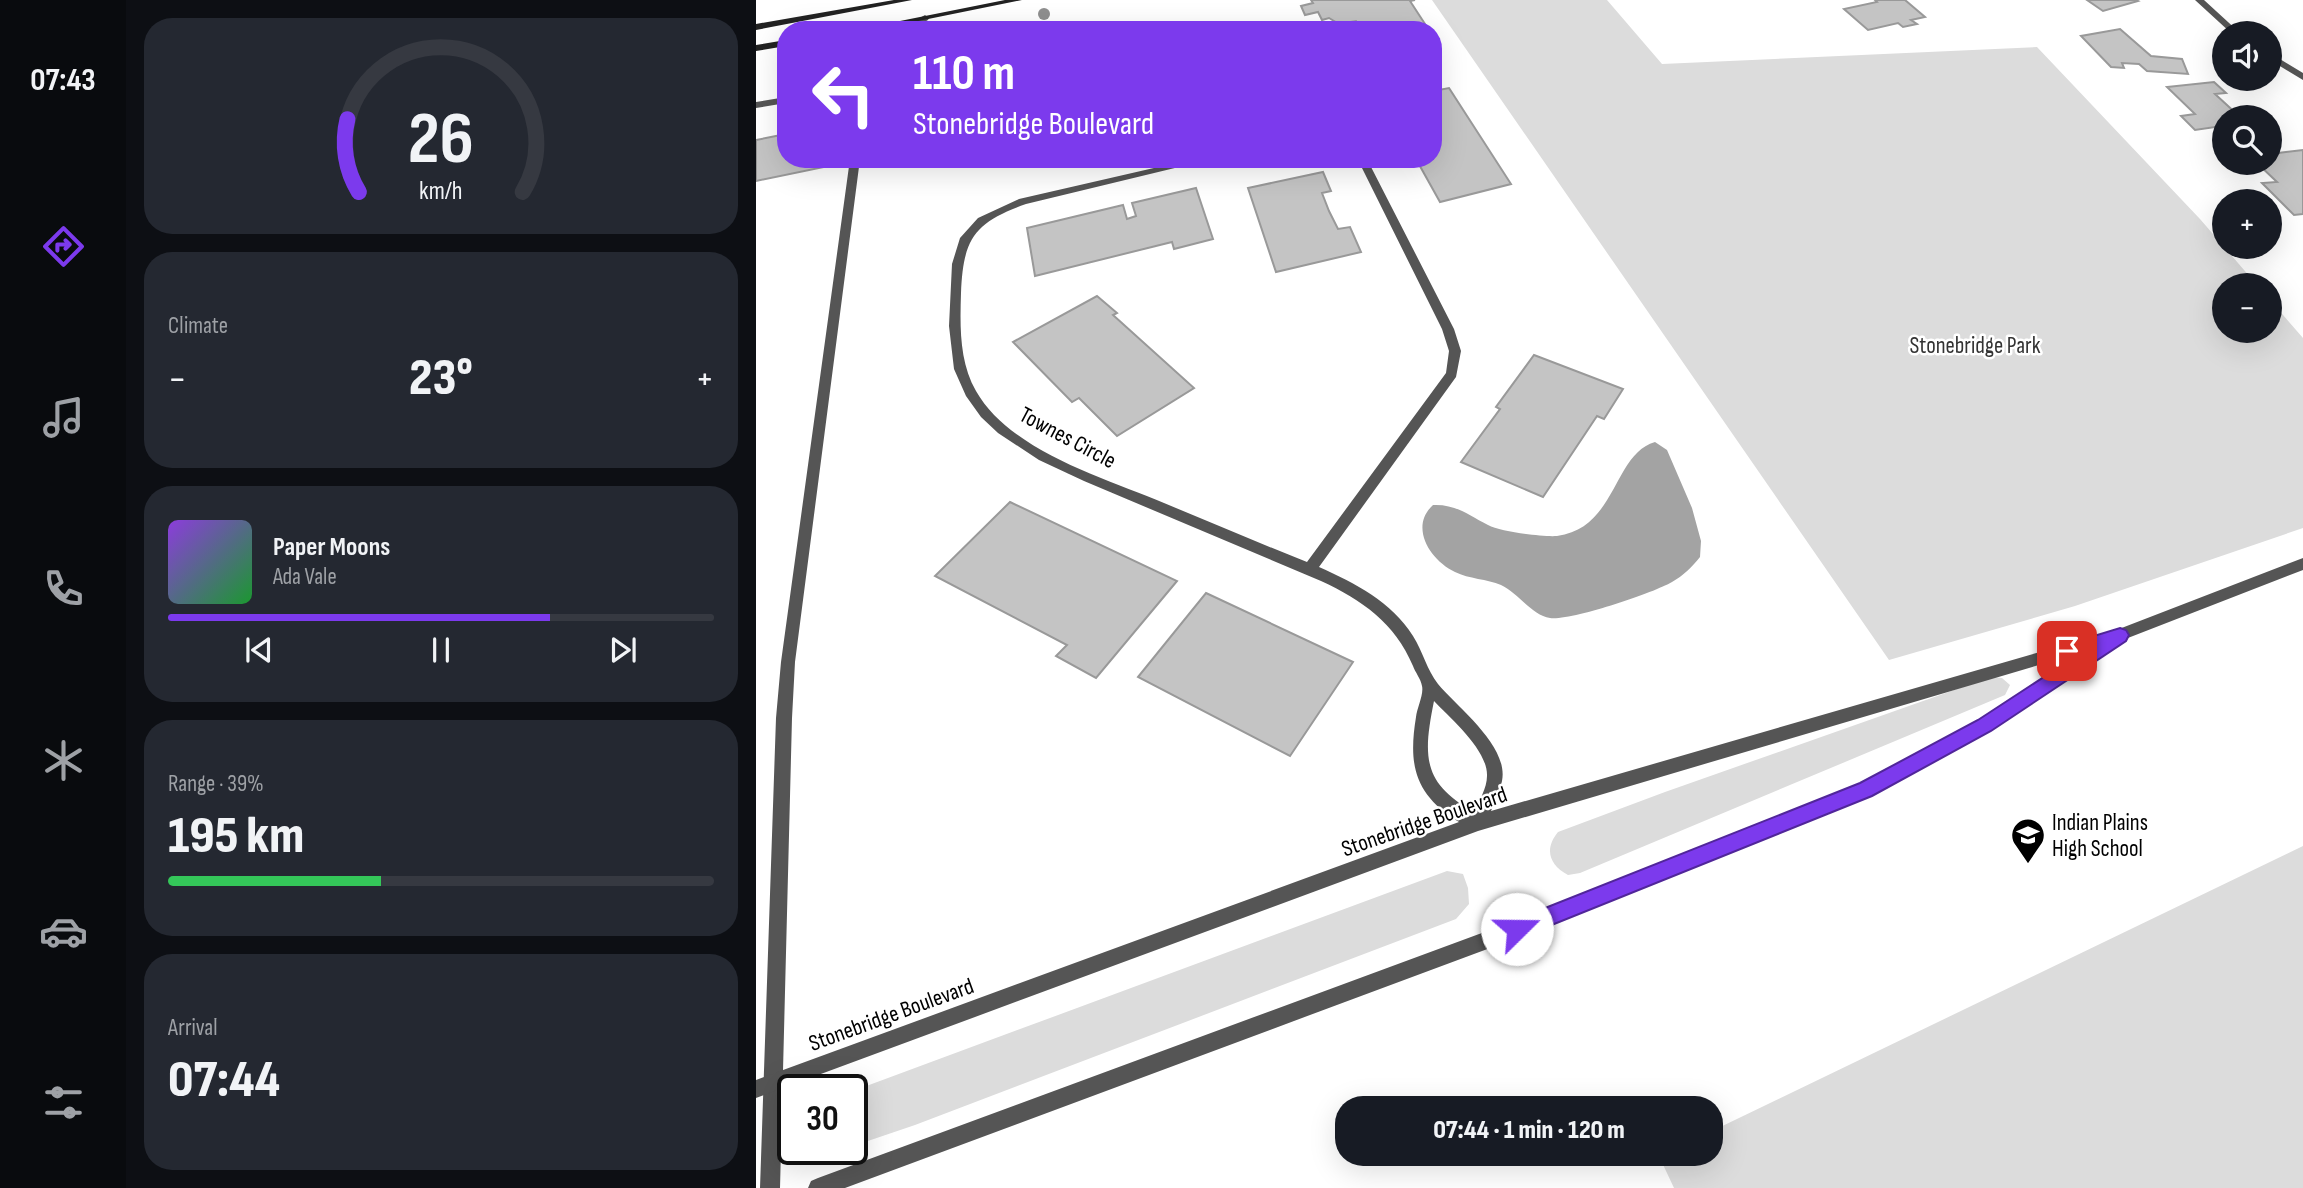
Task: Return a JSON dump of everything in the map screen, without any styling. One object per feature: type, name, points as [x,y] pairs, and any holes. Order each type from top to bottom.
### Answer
[{"type":"main road","points":[[788,21],[908,0]]},
{"type":"main road","points":[[908,21],[1017,0]]},
{"type":"main road","points":[[756,27],[777,23]]},
{"type":"main road","points":[[756,48],[777,44]]},
{"type":"street","points":[[2199,0],[2223,21]]},
{"type":"street","points":[[920,21],[925,18]]},
{"type":"street","points":[[2282,64],[2303,77]]},
{"type":"street","points":[[756,105],[777,102]]},
{"type":"street","points":[[770,1188],[764,1086],[788,662],[854,168]]},
{"type":"street","name":"Townes Circle","points":[[1168,168],[1023,201],[979,221],[965,239],[957,256],[954,324],[958,363],[972,396],[995,423],[1035,451],[1075,471],[1357,592],[1382,611],[1408,640],[1430,686],[1481,741],[1492,759],[1496,776],[1478,823]]},
{"type":"street","points":[[1309,570],[1452,374],[1455,351],[1448,329],[1367,168]]},
{"type":"street","name":"Stonebridge Boulevard","points":[[764,1086],[1478,823],[2120,635],[2303,564]]},
{"type":"street","name":"Stonebridge Boulevard","points":[[818,1188],[1517,929],[1866,790],[1984,725],[2120,635]]},
{"type":"street","points":[[1430,686],[1422,718],[1421,745],[1425,778],[1448,806],[1478,823]]},
{"type":"green space","name":"Stonebridge Park","points":[[1432,0],[1607,0],[1662,64],[2037,47],[2212,233],[2212,259],[2235,259],[2247,273],[2212,273],[2212,343],[2282,343],[2282,314],[2303,338],[2303,528],[2075,606],[1889,660]]},
{"type":"green space","points":[[1991,677],[2002,678],[2010,685],[2005,695],[1580,873],[1568,875],[1553,861],[1551,844],[1558,832]]},
{"type":"green space","points":[[2303,846],[2303,1188],[1674,1188],[1664,1166],[1723,1166],[1723,1126]]},
{"type":"green space","points":[[1447,871],[1463,874],[1468,888],[1469,904],[1456,919],[868,1141],[868,1085]]},
{"type":"shaded area","points":[[1655,442],[1667,450],[1692,508],[1701,541],[1700,557],[1697,561],[1680,577],[1662,587],[1593,611],[1550,618],[1537,613],[1501,585],[1460,574],[1446,567],[1426,542],[1423,523],[1433,505],[1455,508],[1494,528],[1512,532],[1557,536],[1577,530],[1592,520],[1603,506],[1630,461],[1641,449]]},
{"type":"building","points":[[1311,0],[1415,0],[1410,1],[1423,21],[1322,20],[1318,12],[1305,15],[1301,6],[1313,3]]},
{"type":"building","points":[[1875,0],[1905,0],[1925,17],[1911,20],[1917,24],[1903,27],[1898,23],[1868,30],[1844,9],[1877,2]]},
{"type":"building","points":[[2087,0],[2136,0],[2138,1],[2103,11]]},
{"type":"building","points":[[2120,29],[2151,56],[2182,59],[2188,74],[2147,71],[2139,64],[2122,63],[2124,68],[2111,67],[2081,36]]},
{"type":"building","points":[[2212,82],[2212,91],[2226,93],[2215,94],[2227,105],[2212,105],[2212,127],[2195,130],[2181,116],[2195,114],[2167,87]]},
{"type":"building","points":[[1449,88],[1511,184],[1440,202],[1421,168],[1442,168],[1442,89]]},
{"type":"building","points":[[777,136],[777,168],[819,168],[756,181],[756,140]]},
{"type":"building","points":[[2303,150],[2303,214],[2294,215],[2282,203],[2282,189],[2268,189],[2262,183],[2277,182],[2270,175],[2282,175],[2282,153]]},
{"type":"building","points":[[1323,172],[1331,191],[1322,193],[1329,211],[1338,229],[1350,227],[1361,252],[1276,272],[1248,188]]},
{"type":"building","points":[[1196,188],[1213,239],[1174,249],[1172,242],[1035,276],[1027,228],[1123,205],[1127,219],[1136,216],[1132,203]]},
{"type":"building","points":[[1097,296],[1117,313],[1113,315],[1194,388],[1117,436],[1079,398],[1072,402],[1013,342]]},
{"type":"building","points":[[1534,355],[1623,389],[1604,419],[1597,416],[1543,497],[1461,462],[1500,409],[1496,407]]},
{"type":"building","points":[[1010,502],[1177,581],[1096,678],[1056,656],[1067,645],[935,576]]},
{"type":"building","points":[[1206,593],[1353,662],[1290,756],[1138,677]]},
{"type":"place","name":"Indian Plains High School","points":[[2028,865]]},
{"type":"route","points":[[1517,929],[1866,790],[1984,725],[2120,635],[2067,651]]}]
